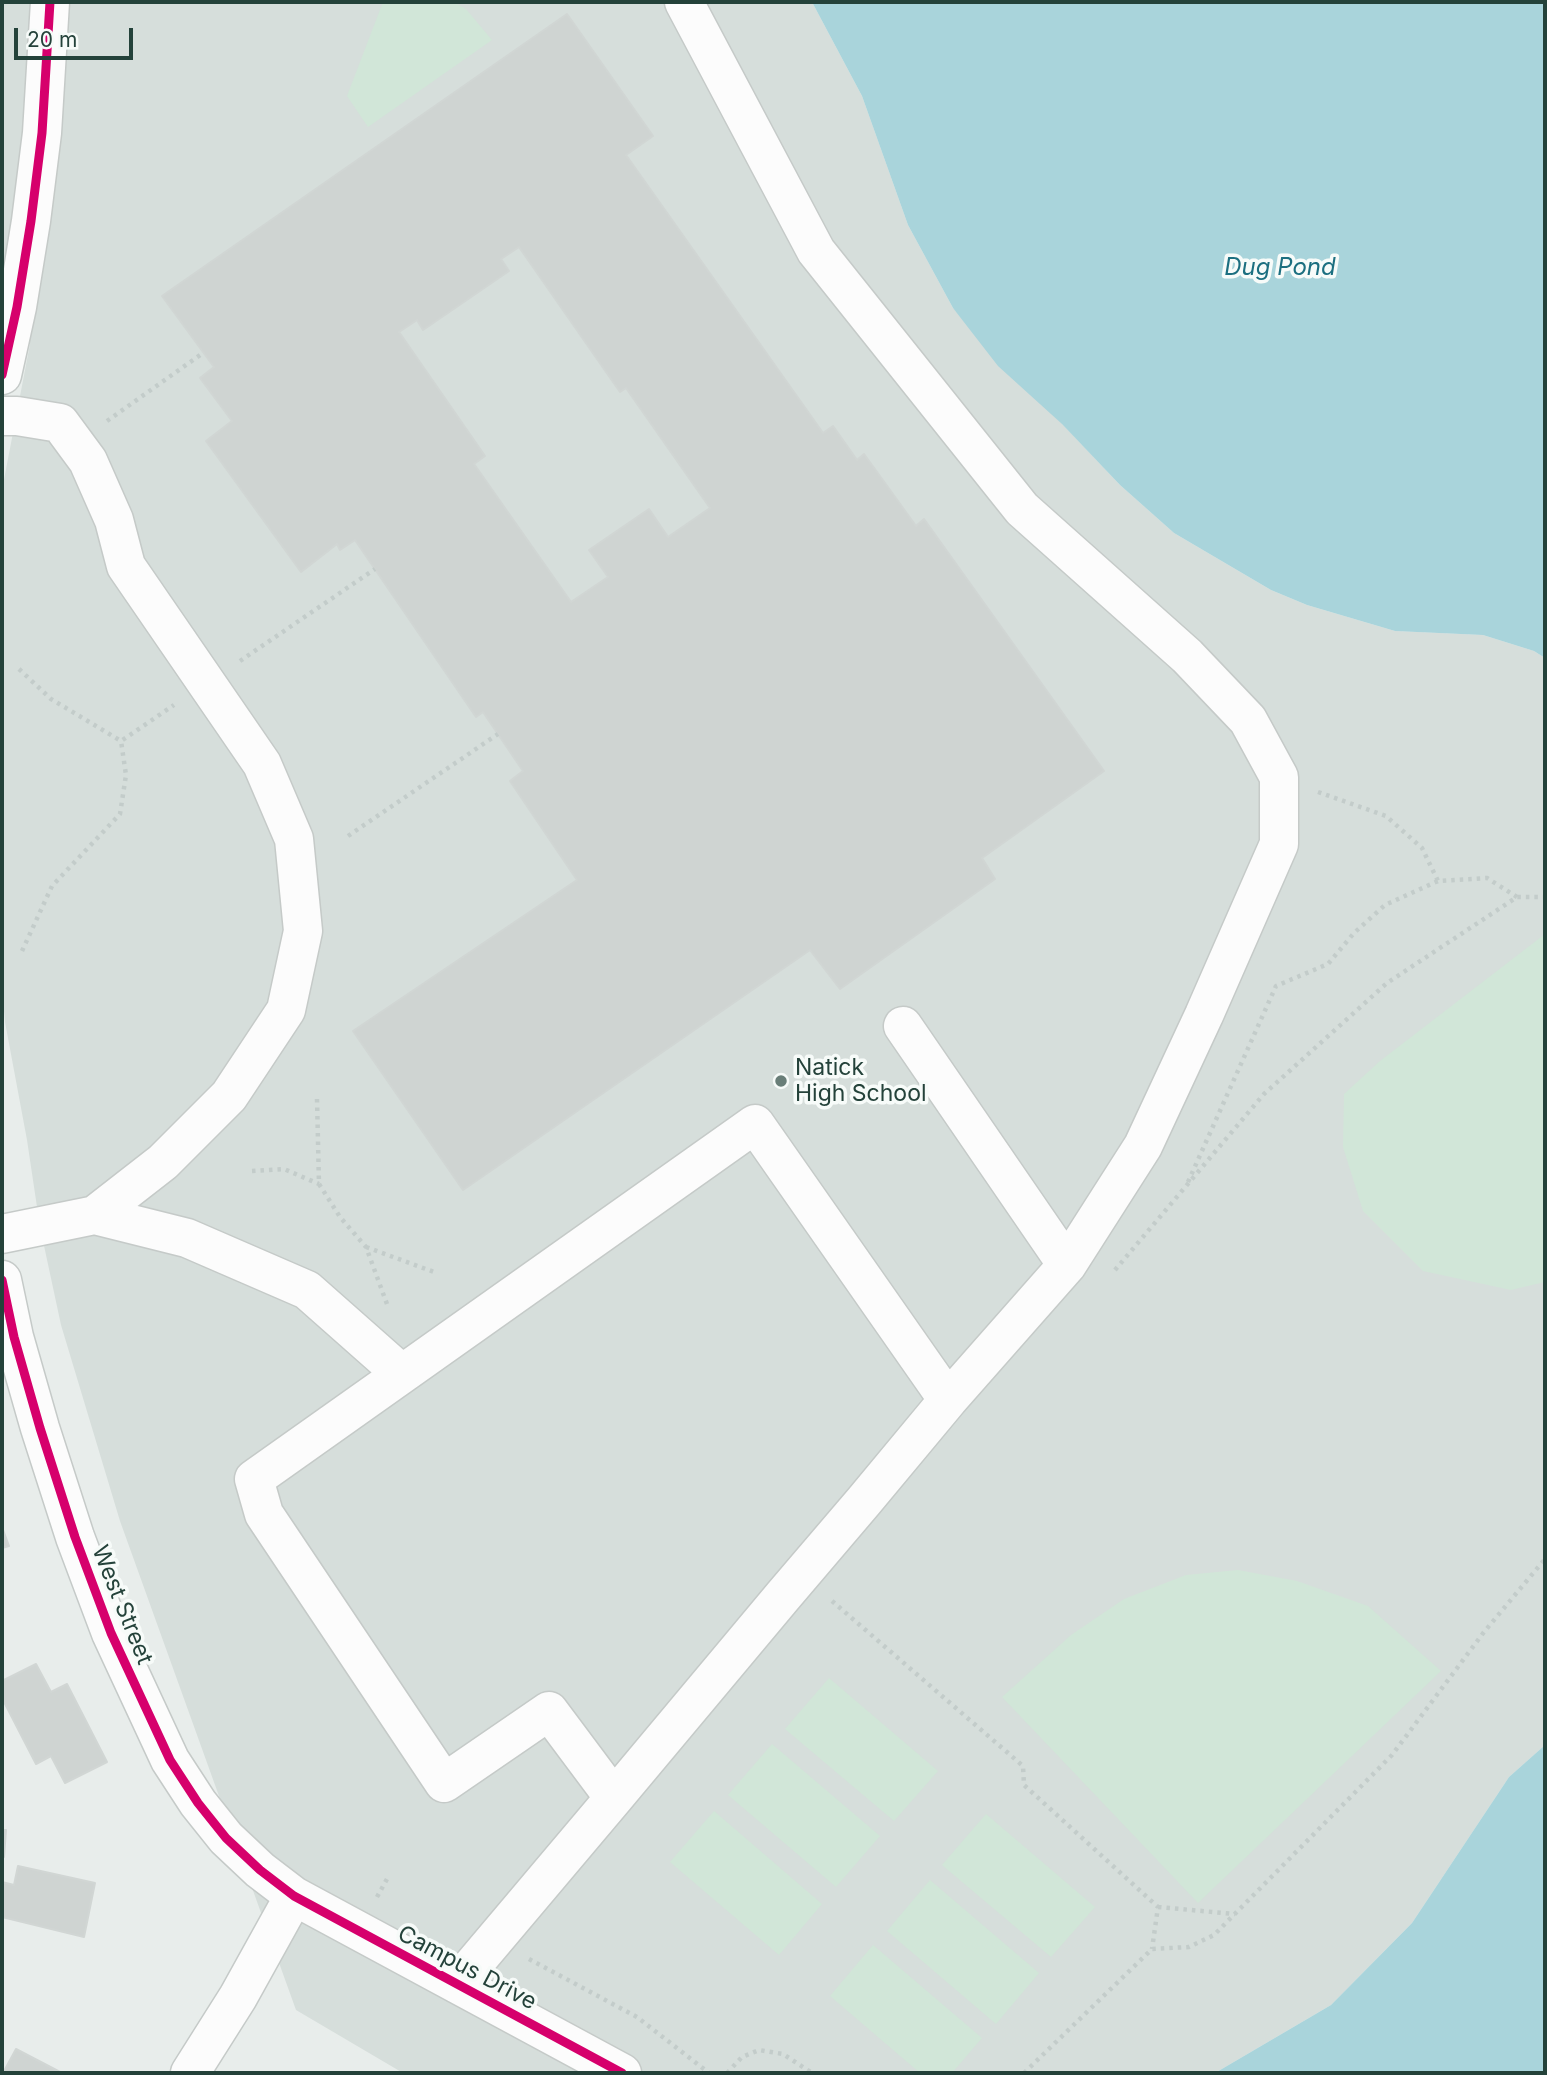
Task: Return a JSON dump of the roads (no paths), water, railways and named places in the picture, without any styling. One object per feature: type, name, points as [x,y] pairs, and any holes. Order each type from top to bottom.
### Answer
[{"type":"street","points":[[2,375],[32,221],[42,133],[50,2]]},
{"type":"street","points":[[457,1984],[948,1400],[1068,1265],[1143,1146],[1204,1016],[1279,844],[1279,778],[1248,720],[1187,656],[1022,509],[816,251],[684,2]]},
{"type":"street","points":[[2,416],[60,423],[88,461],[114,520],[126,566],[262,764],[294,839],[303,931],[286,1010],[229,1096],[163,1162],[95,1215]]},
{"type":"street","points":[[903,1026],[1068,1265]]},
{"type":"street","points":[[614,1798],[549,1711],[444,1783],[264,1514],[254,1479],[755,1124],[948,1400]]},
{"type":"street","points":[[2,1234],[95,1215],[187,1238],[307,1290],[402,1374]]},
{"type":"street","name":"West Street","points":[[2,1280],[14,1337],[75,1537],[111,1633],[140,1699],[170,1760],[198,1803],[226,1838],[260,1870],[294,1896]]},
{"type":"street","points":[[190,2073],[239,1997],[294,1896]]},
{"type":"street","name":"Campus Drive","points":[[294,1896],[621,2073]]},
{"type":"water","name":"Dug Pond","points":[[812,2],[1545,2],[1545,658],[1534,651],[1483,635],[1395,631],[1307,605],[1271,590],[1174,533],[1120,485],[1062,424],[998,366],[953,308],[908,225],[862,96]]},
{"type":"water","points":[[1545,1745],[1545,2073],[1215,2073],[1331,2005],[1412,1923],[1509,1777]]},
{"type":"place","name":"Natick High School","points":[[781,1081]]}]
